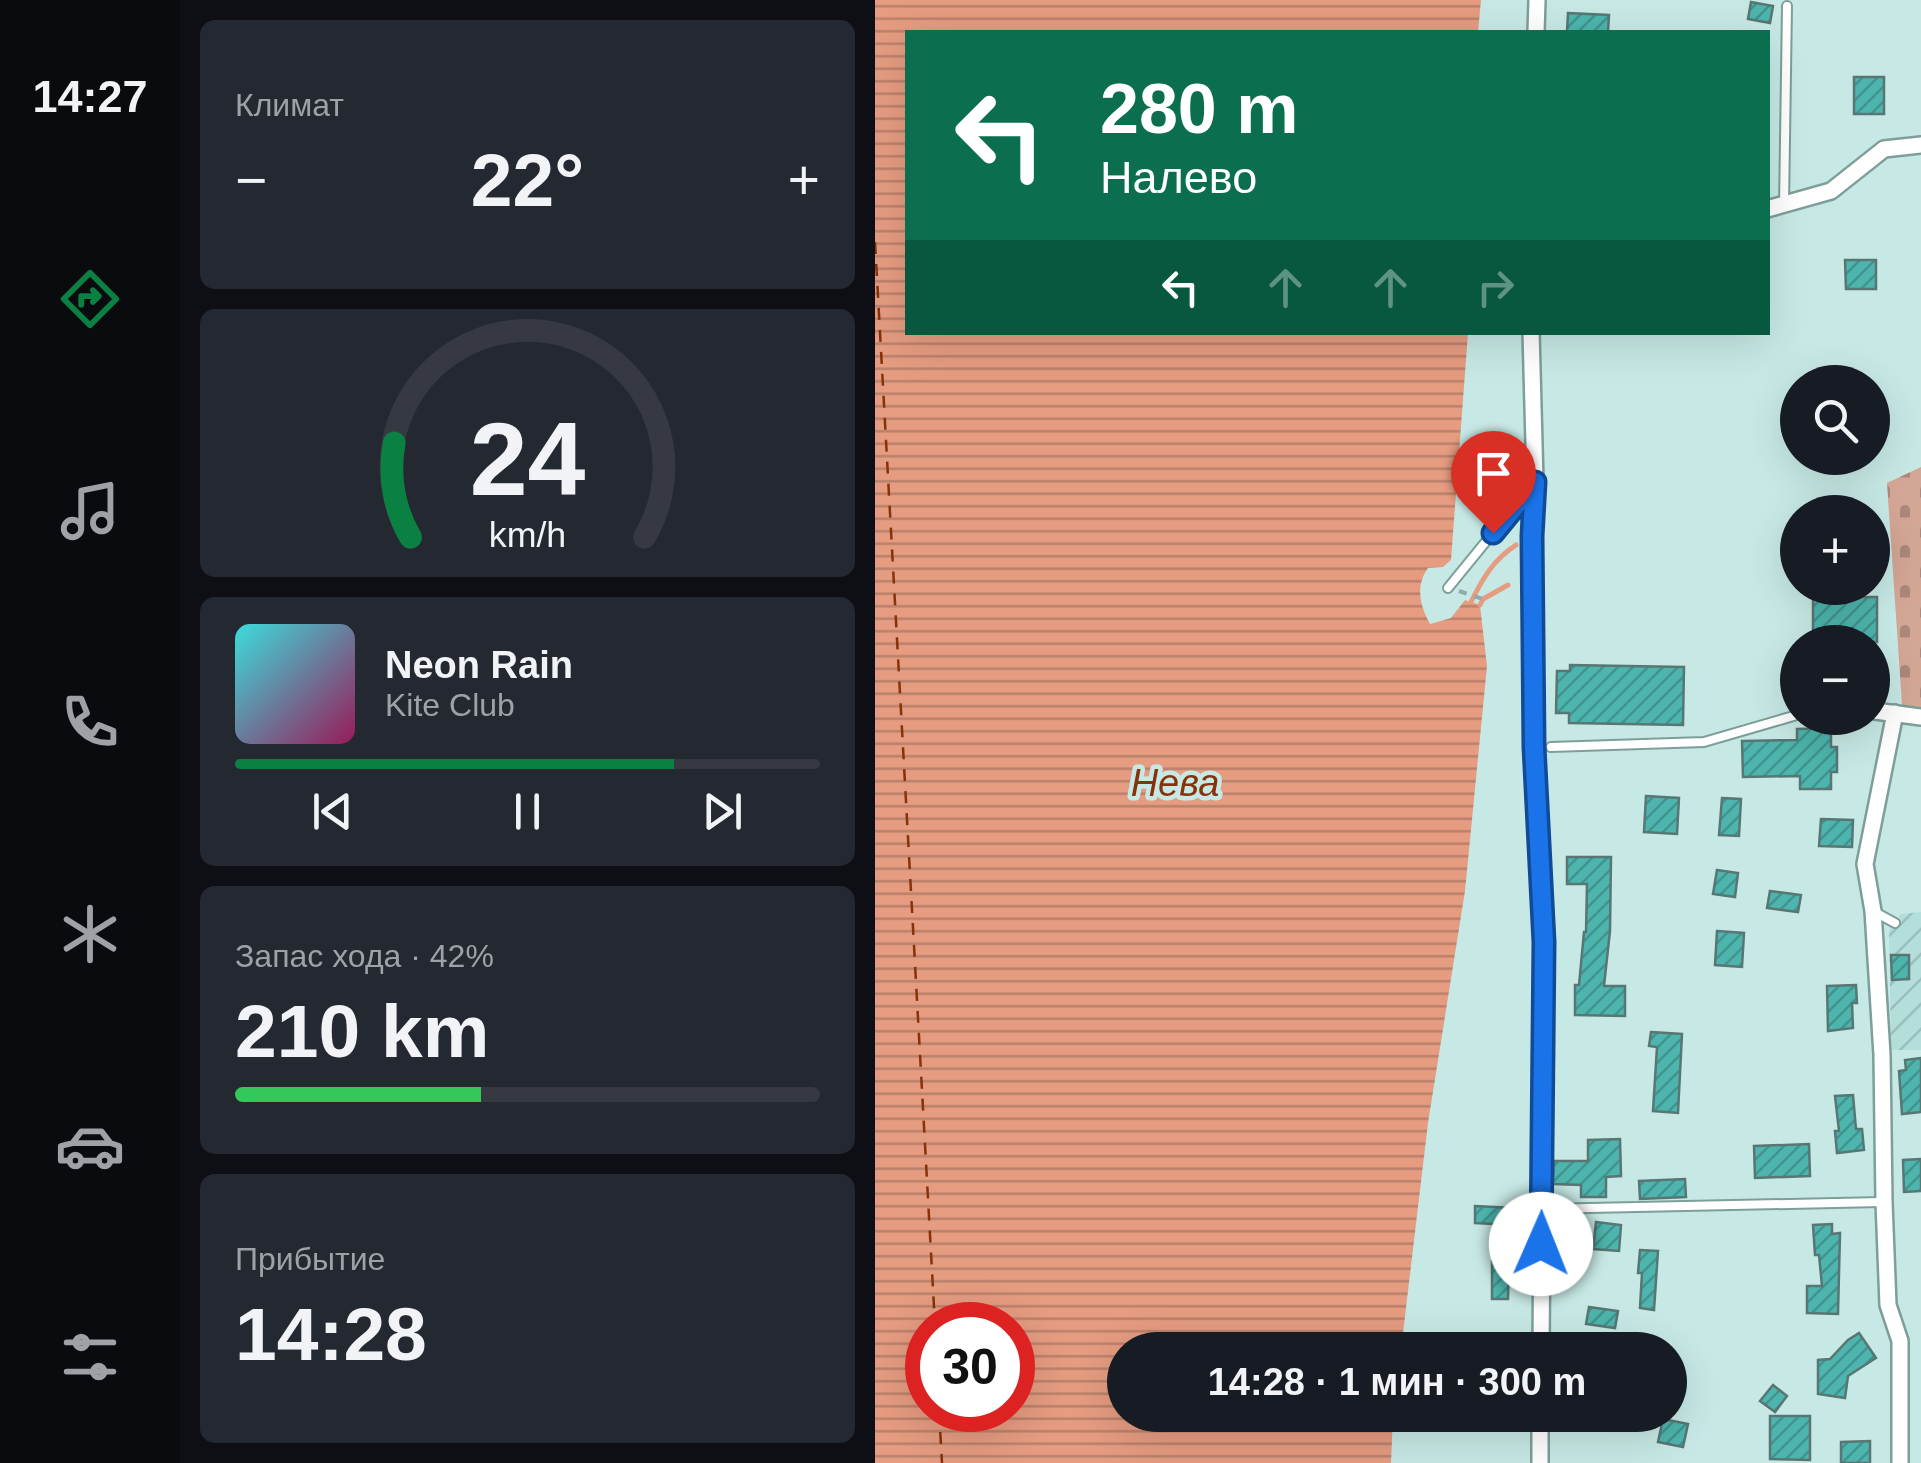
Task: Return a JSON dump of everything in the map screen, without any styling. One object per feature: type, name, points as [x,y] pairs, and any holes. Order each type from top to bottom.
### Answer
[{"type":"street","points":[[1536,30],[1537,0]]},
{"type":"street","points":[[1770,208],[1831,190],[1883,149],[1921,145]]},
{"type":"street","points":[[1531,335],[1534,747],[1544,942],[1541,1332]]},
{"type":"street","points":[[1890,713],[1921,718]]},
{"type":"street","points":[[1895,713],[1865,864],[1873,911],[1882,1055],[1888,1305],[1900,1341],[1900,1463]]},
{"type":"street","points":[[1540,1432],[1540,1463]]},
{"type":"lane","points":[[1785,206],[1787,6]]},
{"type":"lane","points":[[1448,588],[1535,482]]},
{"type":"lane","points":[[1551,747],[1704,742],[1780,721]]},
{"type":"lane","points":[[1873,911],[1895,923]]},
{"type":"lane","points":[[1542,1209],[1884,1202]]},
{"type":"path","points":[[1466,592],[1483,599]]},
{"type":"shaded area","points":[[1921,912],[1921,1050],[1891,1050],[1889,930],[1901,914]]},
{"type":"green space","points":[[1921,467],[1921,708],[1902,705],[1887,483]]},
{"type":"water","name":"Нева","points":[[875,0],[1481,0],[1478,30],[905,30],[905,335],[1468,335],[1451,560],[1443,567],[1428,568],[1420,596],[1430,624],[1451,618],[1465,600],[1480,605],[1487,666],[1465,891],[1428,1123],[1403,1332],[1107,1332],[1107,1432],[1392,1432],[1391,1463],[875,1463]]},
{"type":"building","points":[[1751,2],[1773,6],[1770,23],[1748,19]]},
{"type":"building","points":[[1568,13],[1609,15],[1608,30],[1567,30]]},
{"type":"building","points":[[1854,77],[1884,77],[1884,114],[1854,114]]},
{"type":"building","points":[[1845,260],[1876,260],[1876,289],[1846,289]]},
{"type":"building","points":[[1813,605],[1877,605],[1877,625],[1813,625]]},
{"type":"building","points":[[1570,665],[1684,667],[1683,725],[1569,723],[1569,713],[1556,713],[1557,671],[1570,671]]},
{"type":"building","points":[[1797,735],[1831,735],[1831,747],[1837,747],[1837,772],[1831,772],[1831,789],[1800,789],[1800,776],[1743,777],[1742,741],[1797,740]]},
{"type":"building","points":[[1646,796],[1679,798],[1677,834],[1644,832]]},
{"type":"building","points":[[1722,798],[1741,799],[1739,836],[1719,835]]},
{"type":"building","points":[[1821,819],[1853,820],[1852,847],[1819,846]]},
{"type":"building","points":[[1567,857],[1611,857],[1610,931],[1604,986],[1625,986],[1625,1016],[1575,1015],[1575,985],[1579,985],[1586,932],[1587,884],[1567,884]]},
{"type":"building","points":[[1717,870],[1738,873],[1735,897],[1713,894]]},
{"type":"building","points":[[1770,891],[1801,895],[1798,912],[1767,908]]},
{"type":"building","points":[[1717,931],[1744,933],[1742,967],[1715,965]]},
{"type":"building","points":[[1891,955],[1909,955],[1909,979],[1892,980]]},
{"type":"building","points":[[1856,985],[1853,1028],[1828,1031],[1827,986]]},
{"type":"building","points":[[1651,1032],[1682,1034],[1678,1113],[1653,1111],[1657,1047],[1649,1046]]},
{"type":"building","points":[[1921,1058],[1921,1112],[1902,1114],[1899,1071],[1906,1070],[1905,1060]]},
{"type":"building","points":[[1853,1095],[1856,1129],[1862,1129],[1864,1150],[1837,1153],[1835,1096]]},
{"type":"building","points":[[1620,1139],[1621,1176],[1606,1177],[1606,1197],[1581,1197],[1581,1185],[1553,1184],[1554,1161],[1588,1161],[1588,1140]]},
{"type":"building","points":[[1809,1144],[1810,1176],[1755,1178],[1754,1146]]},
{"type":"building","points":[[1921,1159],[1921,1191],[1904,1192],[1903,1160]]},
{"type":"building","points":[[1685,1179],[1686,1197],[1640,1199],[1639,1181]]},
{"type":"building","points":[[1475,1206],[1514,1208],[1513,1225],[1475,1223]]},
{"type":"building","points":[[1596,1222],[1621,1225],[1619,1251],[1593,1249]]},
{"type":"building","points":[[1832,1224],[1832,1234],[1840,1233],[1838,1314],[1807,1313],[1807,1286],[1822,1286],[1813,1225]]},
{"type":"building","points":[[1640,1250],[1658,1251],[1654,1310],[1640,1308]]},
{"type":"building","points":[[1492,1261],[1509,1262],[1508,1299],[1492,1299]]},
{"type":"building","points":[[1589,1307],[1618,1311],[1615,1328],[1586,1324]]},
{"type":"building","points":[[1859,1333],[1876,1358],[1848,1376],[1845,1398],[1818,1394],[1818,1360],[1830,1359]]},
{"type":"building","points":[[1773,1385],[1787,1396],[1775,1412],[1760,1401]]},
{"type":"building","points":[[1770,1416],[1810,1416],[1810,1460],[1770,1459]]},
{"type":"building","points":[[1660,1432],[1686,1432],[1683,1447],[1658,1442]]},
{"type":"building","points":[[1870,1441],[1870,1463],[1841,1463],[1841,1442]]},
{"type":"waterway","points":[[1471,602],[1489,570],[1516,545]]},
{"type":"waterway","points":[[1480,605],[1483,599],[1508,585]]},
{"type":"ferry route","points":[[875,242],[934,1302]]},
{"type":"ferry route","points":[[940,1432],[942,1463]]},
{"type":"route","points":[[1493,533],[1535,482],[1534,747],[1544,942],[1541,1244]]}]
